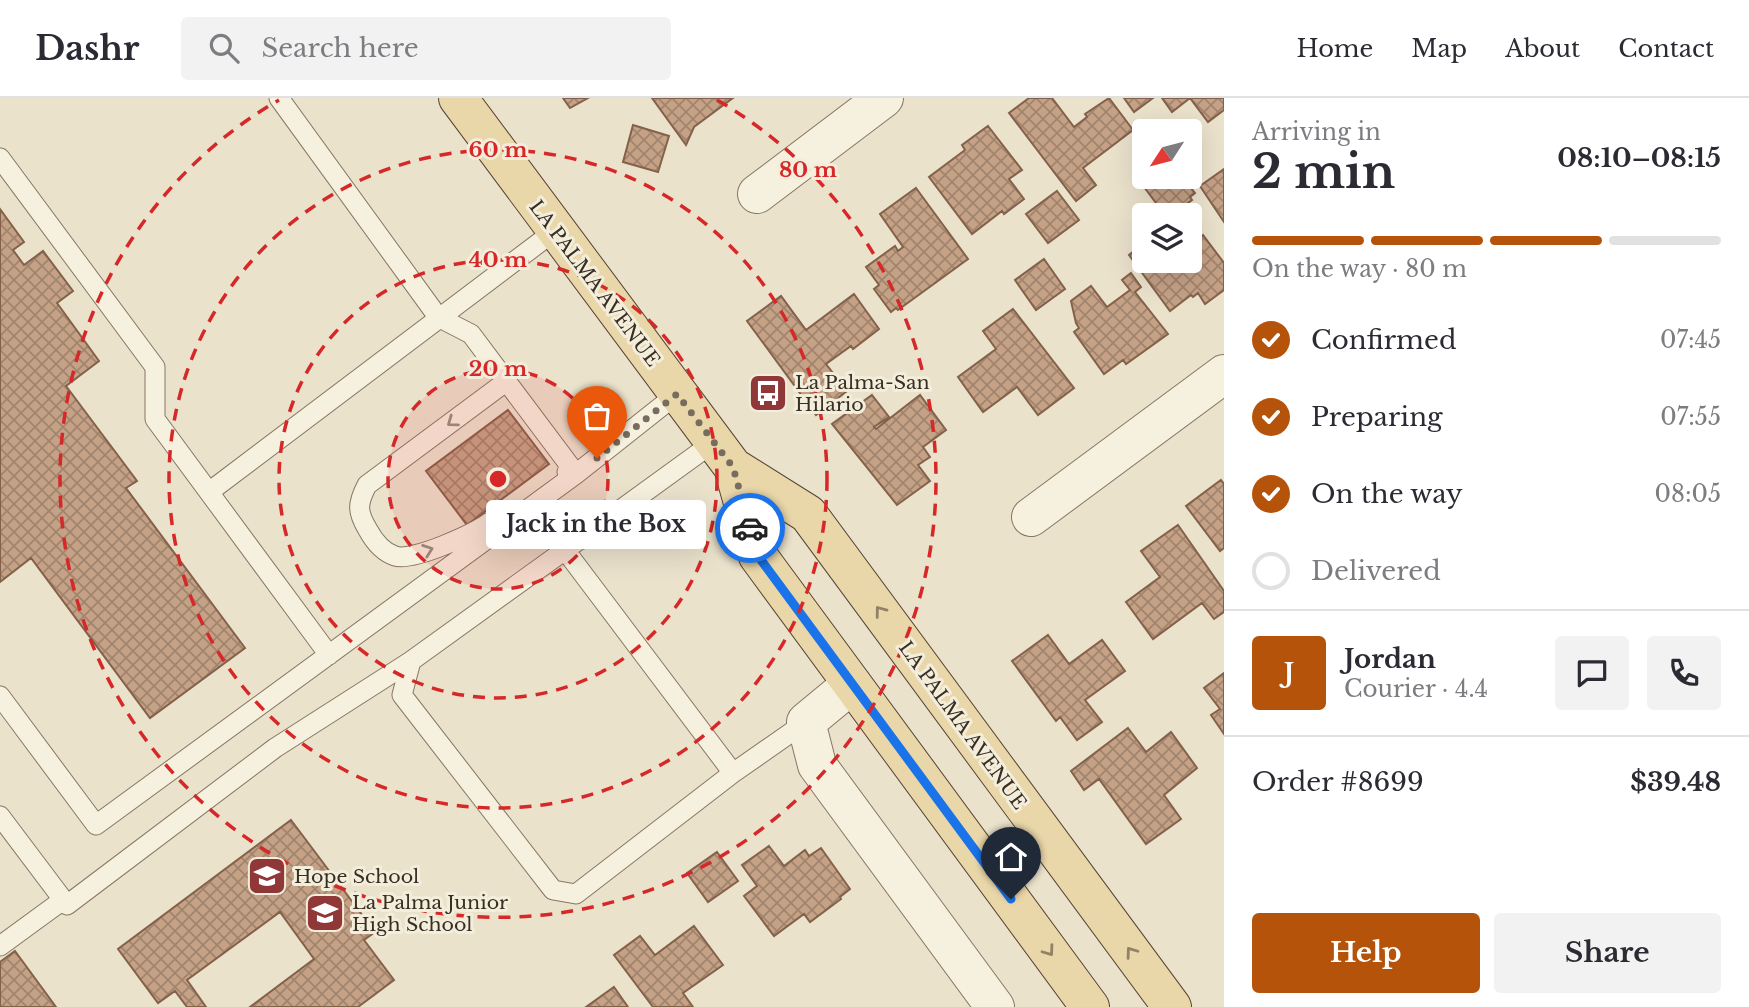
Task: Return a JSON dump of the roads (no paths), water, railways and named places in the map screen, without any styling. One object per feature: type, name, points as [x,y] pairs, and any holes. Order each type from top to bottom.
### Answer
[{"type":"main road","name":"LA PALMA AVENUE","points":[[458,98],[723,455],[758,556],[1090,1007]]},
{"type":"main road","name":"LA PALMA AVENUE","points":[[723,455],[808,514],[1172,1007]]},
{"type":"street","points":[[757,194],[859,105]]},
{"type":"street","points":[[1031,517],[1224,374]]},
{"type":"street","points":[[852,684],[806,722],[817,765],[995,1007]]},
{"type":"lane","points":[[279,98],[439,317],[471,334],[576,474]]},
{"type":"lane","points":[[0,158],[155,367],[155,419],[329,654]]},
{"type":"lane","points":[[209,492],[556,230]]},
{"type":"lane","points":[[507,381],[367,485],[359,501],[361,518],[370,534],[381,548],[395,556],[410,557],[476,533],[561,470],[576,474]]},
{"type":"lane","points":[[0,696],[96,825],[576,474],[677,394]]},
{"type":"lane","points":[[0,816],[67,905],[275,748],[411,661],[565,550],[723,455]]},
{"type":"lane","points":[[565,550],[733,772]]},
{"type":"lane","points":[[411,661],[402,695],[553,890],[576,894],[733,772],[806,722]]},
{"type":"lane","points":[[0,946],[63,900]]},
{"type":"place","name":"La Palma-San Hilario","points":[[768,393]]},
{"type":"place","name":"Jack in the Box","points":[[597,458]]},
{"type":"place","name":"Hope School","points":[[267,876]]},
{"type":"place","name":"La Palma Junior High School","points":[[325,913]]}]
